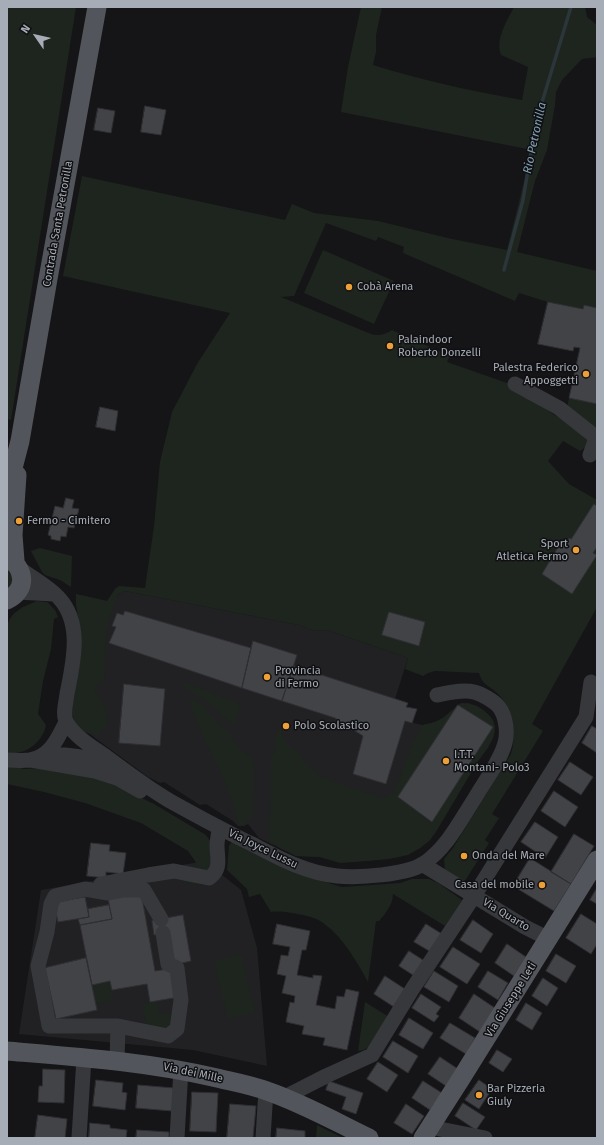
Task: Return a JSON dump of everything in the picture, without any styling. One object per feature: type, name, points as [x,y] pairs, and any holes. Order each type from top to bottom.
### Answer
[{"type":"main road","name":"Contrada Santa Petronilla","points":[[7,491],[20,440],[97,7]]},
{"type":"main road","name":"Contrada Santa Petronilla","points":[[12,596],[21,586],[22,576],[14,562],[13,535],[20,440]]},
{"type":"main road","name":"Via Giuseppe Leti","points":[[427,1133],[597,860]]},
{"type":"main road","name":"Via dei Mille","points":[[7,1051],[117,1060],[181,1069],[266,1090],[369,1138]]},
{"type":"street","points":[[515,384],[559,408],[597,438],[590,455]]},
{"type":"street","points":[[14,562],[35,580],[47,587],[60,598],[69,612],[74,632],[74,657],[64,710],[66,722],[53,746],[37,757]]},
{"type":"street","points":[[12,596],[54,594]]},
{"type":"street","points":[[285,1098],[326,1076],[372,1055],[586,717],[591,682]]},
{"type":"street","name":"Via Joyce Lussu","points":[[66,722],[80,738],[118,765],[169,800],[219,828],[290,863],[317,873],[338,876],[367,877],[398,872],[422,864],[439,851],[452,835],[500,756],[506,742],[506,723],[499,707],[486,697],[474,691],[460,691],[437,695]]},
{"type":"street","points":[[7,760],[60,754],[80,756],[118,765]]},
{"type":"street","points":[[37,757],[117,778],[152,798],[169,800]]},
{"type":"street","points":[[85,889],[108,893],[124,890],[144,890],[162,926],[168,964],[177,968],[181,1000],[177,1029],[168,1036],[118,1026],[49,1026],[38,966],[47,932],[51,904],[56,896],[104,883],[174,871],[209,878],[215,874],[218,865],[217,844],[219,828]]},
{"type":"street","name":"Via Quarto","points":[[422,864],[525,927],[548,939]]},
{"type":"street","points":[[117,1060],[118,1026]]},
{"type":"street","points":[[79,1138],[84,1058]]},
{"type":"street","points":[[177,1138],[181,1069]]},
{"type":"street","points":[[263,1138],[266,1090]]},
{"type":"street","points":[[427,1133],[485,1138]]},
{"type":"shaded area","points":[[7,7],[76,7],[11,420],[7,419]]},
{"type":"shaded area","points":[[361,7],[382,7],[376,35],[376,52],[373,65],[446,85],[522,100],[528,67],[501,55],[500,49],[501,36],[505,24],[514,7],[585,7],[587,17],[597,25],[597,57],[582,59],[562,80],[556,92],[547,150],[535,181],[517,252],[597,271],[597,308],[584,305],[583,309],[548,302],[519,293],[515,301],[403,253],[404,247],[378,237],[376,241],[326,223],[294,296],[281,297],[371,334],[382,335],[392,330],[450,356],[447,362],[507,383],[556,416],[576,426],[588,441],[586,447],[580,451],[563,441],[548,461],[569,484],[597,500],[597,607],[532,724],[543,731],[492,814],[499,818],[485,840],[489,843],[463,884],[445,870],[444,859],[453,848],[511,754],[514,739],[513,723],[508,708],[499,695],[483,681],[479,673],[435,671],[423,676],[405,669],[408,658],[327,630],[314,631],[299,625],[125,591],[117,596],[107,627],[104,679],[94,690],[105,710],[107,721],[106,726],[99,733],[88,733],[77,725],[72,712],[81,634],[76,604],[76,594],[107,601],[115,589],[119,586],[145,588],[154,526],[160,462],[172,412],[197,364],[230,313],[63,276],[82,176],[285,220],[292,204],[314,213],[378,221],[452,239],[507,250],[532,150],[341,112],[348,67]]},
{"type":"shaded area","name":"Cobà Arena","points":[[323,250],[394,281],[374,324],[304,293]]},
{"type":"shaded area","points":[[569,398],[597,404],[597,431],[567,408]]},
{"type":"shaded area","points":[[40,548],[72,556],[71,587],[60,580],[45,575],[42,572],[31,551]]},
{"type":"shaded area","points":[[7,562],[17,573],[7,595]]},
{"type":"shaded area","name":"Polo Scolastico","points":[[125,591],[299,625],[314,631],[327,630],[408,658],[395,699],[408,703],[407,707],[417,709],[413,723],[423,725],[435,722],[443,718],[458,705],[468,703],[477,706],[489,715],[493,720],[495,727],[494,734],[488,748],[478,761],[437,830],[430,840],[420,848],[400,857],[367,861],[334,861],[320,857],[296,856],[259,838],[248,824],[238,826],[233,821],[206,804],[200,805],[164,782],[160,783],[148,777],[79,727],[72,714],[81,634],[76,604],[76,594],[107,601]]},
{"type":"shaded area","points":[[37,601],[47,602],[55,610],[58,617],[54,619],[51,649],[43,681],[38,714],[46,725],[41,737],[32,746],[20,752],[7,753],[7,625],[15,613],[23,607]]},
{"type":"shaded area","points":[[184,682],[241,705],[234,726],[204,699],[184,687]]},
{"type":"shaded area","points":[[190,699],[199,703],[208,710],[222,727],[232,735],[232,739],[237,746],[252,758],[254,765],[252,818],[249,818],[246,824],[241,825],[238,822],[224,778],[202,734],[191,706]]},
{"type":"shaded area","points":[[461,703],[474,705],[490,716],[495,728],[494,735],[491,743],[476,764],[437,830],[430,840],[420,848],[408,855],[389,859],[340,863],[320,857],[296,856],[269,842],[271,758],[279,728],[281,729],[287,745],[299,753],[317,774],[323,778],[382,798],[388,797],[394,793],[412,745],[423,725],[443,718]]},
{"type":"shaded area","points":[[7,763],[24,769],[41,768],[97,776],[154,804],[206,835],[215,848],[208,884],[195,885],[184,882],[182,875],[197,864],[188,851],[141,823],[85,803],[7,784]]},
{"type":"shaded area","points":[[233,840],[315,879],[342,887],[400,883],[412,879],[429,879],[438,883],[462,900],[445,926],[393,894],[392,902],[388,909],[379,921],[376,921],[368,982],[353,956],[328,926],[317,919],[310,917],[293,913],[271,912],[260,894],[249,897],[247,889],[227,870],[229,846]]},
{"type":"shaded area","points":[[205,861],[241,890],[257,948],[267,1066],[193,1050],[19,1034],[41,890]]},
{"type":"shaded area","points":[[241,954],[255,1012],[228,1019],[214,961]]},
{"type":"shaded area","points":[[110,981],[114,999],[96,1004],[92,985]]},
{"type":"shaded area","points":[[157,1001],[159,1014],[172,1015],[173,1024],[170,1027],[157,1029],[146,1025],[142,1004]]},
{"type":"shaded area","points":[[365,1002],[389,1017],[373,1043],[363,1050],[358,1051]]},
{"type":"shaded area","points":[[317,1125],[343,1138],[316,1138]]},
{"type":"building","points":[[145,106],[166,110],[161,135],[141,132]]},
{"type":"building","points":[[98,108],[115,111],[111,133],[94,130]]},
{"type":"building","name":"Palestra Federico Appoggetti","points":[[548,302],[583,309],[584,305],[597,308],[597,404],[569,398],[580,348],[574,347],[573,351],[538,344]]},
{"type":"building","points":[[100,407],[118,411],[115,431],[96,427]]},
{"type":"building","points":[[66,498],[74,500],[72,508],[79,509],[74,528],[68,527],[66,537],[61,536],[60,541],[51,539],[51,536],[48,535],[55,506],[63,508]]},
{"type":"building","name":"Sport Atletica Fermo","points":[[594,504],[597,506],[597,547],[593,553],[597,555],[572,594],[542,574],[561,542],[566,544],[569,538],[571,539]]},
{"type":"building","points":[[125,611],[251,648],[242,688],[109,643],[116,627],[112,626],[117,613],[123,615]]},
{"type":"building","points":[[389,612],[425,622],[419,646],[382,635]]},
{"type":"building","name":"Provincia di Fermo","points":[[253,641],[297,655],[282,701],[242,688]]},
{"type":"building","points":[[294,666],[408,703],[406,707],[417,709],[412,723],[405,721],[386,784],[353,774],[363,736],[335,718],[282,701]]},
{"type":"building","points":[[124,684],[165,689],[160,746],[119,743]]},
{"type":"building","name":"I.T.T. Montani- Polo3","points":[[458,705],[493,727],[432,822],[398,797]]},
{"type":"building","points":[[592,726],[597,729],[597,753],[582,743]]},
{"type":"building","points":[[570,762],[593,777],[581,795],[558,780]]},
{"type":"building","points":[[554,791],[578,807],[565,827],[541,811]]},
{"type":"building","points":[[535,822],[558,837],[545,858],[521,842]]},
{"type":"building","points":[[574,834],[594,846],[571,884],[551,872]]},
{"type":"building","points":[[91,843],[110,845],[109,851],[126,853],[123,874],[106,872],[106,878],[87,876]]},
{"type":"building","name":"Casa del mobile","points":[[530,858],[571,884],[554,911],[513,886]]},
{"type":"building","points":[[597,888],[597,904],[590,900]]},
{"type":"building","points":[[141,892],[155,971],[174,968],[179,997],[150,1002],[147,984],[112,990],[110,981],[92,985],[80,925],[112,919],[108,898]]},
{"type":"building","points":[[85,897],[89,917],[58,922],[54,903]]},
{"type":"building","points":[[109,905],[112,919],[80,925],[78,919],[89,917],[88,909]]},
{"type":"building","points":[[581,914],[597,924],[597,944],[591,954],[566,938]]},
{"type":"building","points":[[183,915],[191,961],[174,965],[168,933],[154,935],[152,921]]},
{"type":"building","points":[[473,920],[493,934],[481,953],[460,940]]},
{"type":"building","points":[[277,924],[310,931],[306,950],[302,950],[297,975],[313,978],[313,975],[322,976],[316,1005],[335,1009],[337,996],[344,997],[346,989],[359,992],[347,1050],[323,1045],[325,1038],[302,1034],[304,1026],[286,1022],[290,1002],[294,1003],[295,996],[282,993],[286,976],[277,974],[281,955],[288,956],[290,947],[273,944]]},
{"type":"building","points":[[426,924],[442,934],[431,952],[414,942]]},
{"type":"building","points":[[507,944],[526,957],[514,976],[495,963]]},
{"type":"building","points":[[453,947],[480,964],[467,984],[440,967]]},
{"type":"building","points":[[409,951],[426,962],[416,977],[399,966]]},
{"type":"building","points":[[556,954],[576,966],[566,983],[546,971]]},
{"type":"building","points":[[86,958],[97,1010],[56,1019],[45,968]]},
{"type":"building","points":[[434,971],[458,986],[449,1002],[424,987]]},
{"type":"building","points":[[488,971],[508,983],[498,1000],[478,987]]},
{"type":"building","points":[[385,976],[405,989],[394,1007],[374,994]]},
{"type":"building","points":[[543,978],[558,988],[547,1006],[532,996]]},
{"type":"building","points":[[421,994],[441,1007],[436,1014],[439,1016],[434,1022],[412,1008]]},
{"type":"building","points":[[474,994],[495,1008],[480,1032],[459,1018]]},
{"type":"building","points":[[526,1003],[542,1013],[532,1030],[516,1020]]},
{"type":"building","points":[[409,1018],[433,1033],[423,1049],[399,1035]]},
{"type":"building","points":[[450,1023],[475,1038],[466,1054],[440,1038]]},
{"type":"building","points":[[393,1041],[418,1056],[408,1073],[383,1057]]},
{"type":"building","points":[[497,1050],[512,1059],[503,1072],[489,1063]]},
{"type":"building","points":[[440,1057],[458,1069],[446,1086],[428,1074]]},
{"type":"building","points":[[378,1062],[398,1075],[387,1092],[367,1079]]},
{"type":"building","points":[[43,1069],[65,1070],[64,1103],[38,1102],[39,1086],[42,1086]]},
{"type":"building","points":[[96,1080],[123,1083],[122,1092],[127,1093],[125,1110],[93,1106]]},
{"type":"building","name":"Bar Pizzeria Giuly","points":[[479,1080],[492,1089],[479,1109],[465,1100]]},
{"type":"building","points":[[329,1081],[363,1093],[356,1114],[342,1109],[346,1097],[326,1090]]},
{"type":"building","points":[[423,1081],[442,1093],[430,1110],[412,1098]]},
{"type":"building","points":[[138,1085],[174,1088],[172,1111],[136,1108]]},
{"type":"building","points":[[192,1092],[218,1093],[216,1132],[190,1131]]},
{"type":"building","points":[[463,1103],[485,1117],[476,1130],[455,1116]]},
{"type":"building","points":[[230,1104],[256,1106],[253,1138],[227,1138]]},
{"type":"building","points":[[406,1104],[424,1116],[412,1134],[394,1123]]},
{"type":"building","points":[[38,1115],[67,1119],[65,1138],[35,1138]]},
{"type":"building","points":[[90,1123],[110,1125],[110,1128],[127,1130],[126,1138],[89,1138]]},
{"type":"building","points":[[277,1128],[305,1131],[305,1138],[276,1138]]},
{"type":"building","points":[[137,1130],[169,1132],[169,1138],[136,1138]]},
{"type":"waterway","name":"Rio Petronilla","points":[[504,270],[523,200],[536,122],[571,7]]},
{"type":"place","name":"Cobà Arena","points":[[349,287]]},
{"type":"place","name":"Palaindoor Roberto Donzelli","points":[[390,346]]},
{"type":"place","name":"Palestra Federico Appoggetti","points":[[586,374]]},
{"type":"place","name":"Fermo - Cimitero","points":[[19,521]]},
{"type":"place","name":"Sport Atletica Fermo","points":[[576,550]]},
{"type":"place","name":"Provincia di Fermo","points":[[267,677]]},
{"type":"place","name":"Polo Scolastico","points":[[286,726]]},
{"type":"place","name":"I.T.T. Montani- Polo3","points":[[446,761]]},
{"type":"place","name":"Onda del Mare","points":[[464,856]]},
{"type":"place","name":"Casa del mobile","points":[[542,885]]},
{"type":"place","name":"Bar Pizzeria Giuly","points":[[479,1095]]}]
